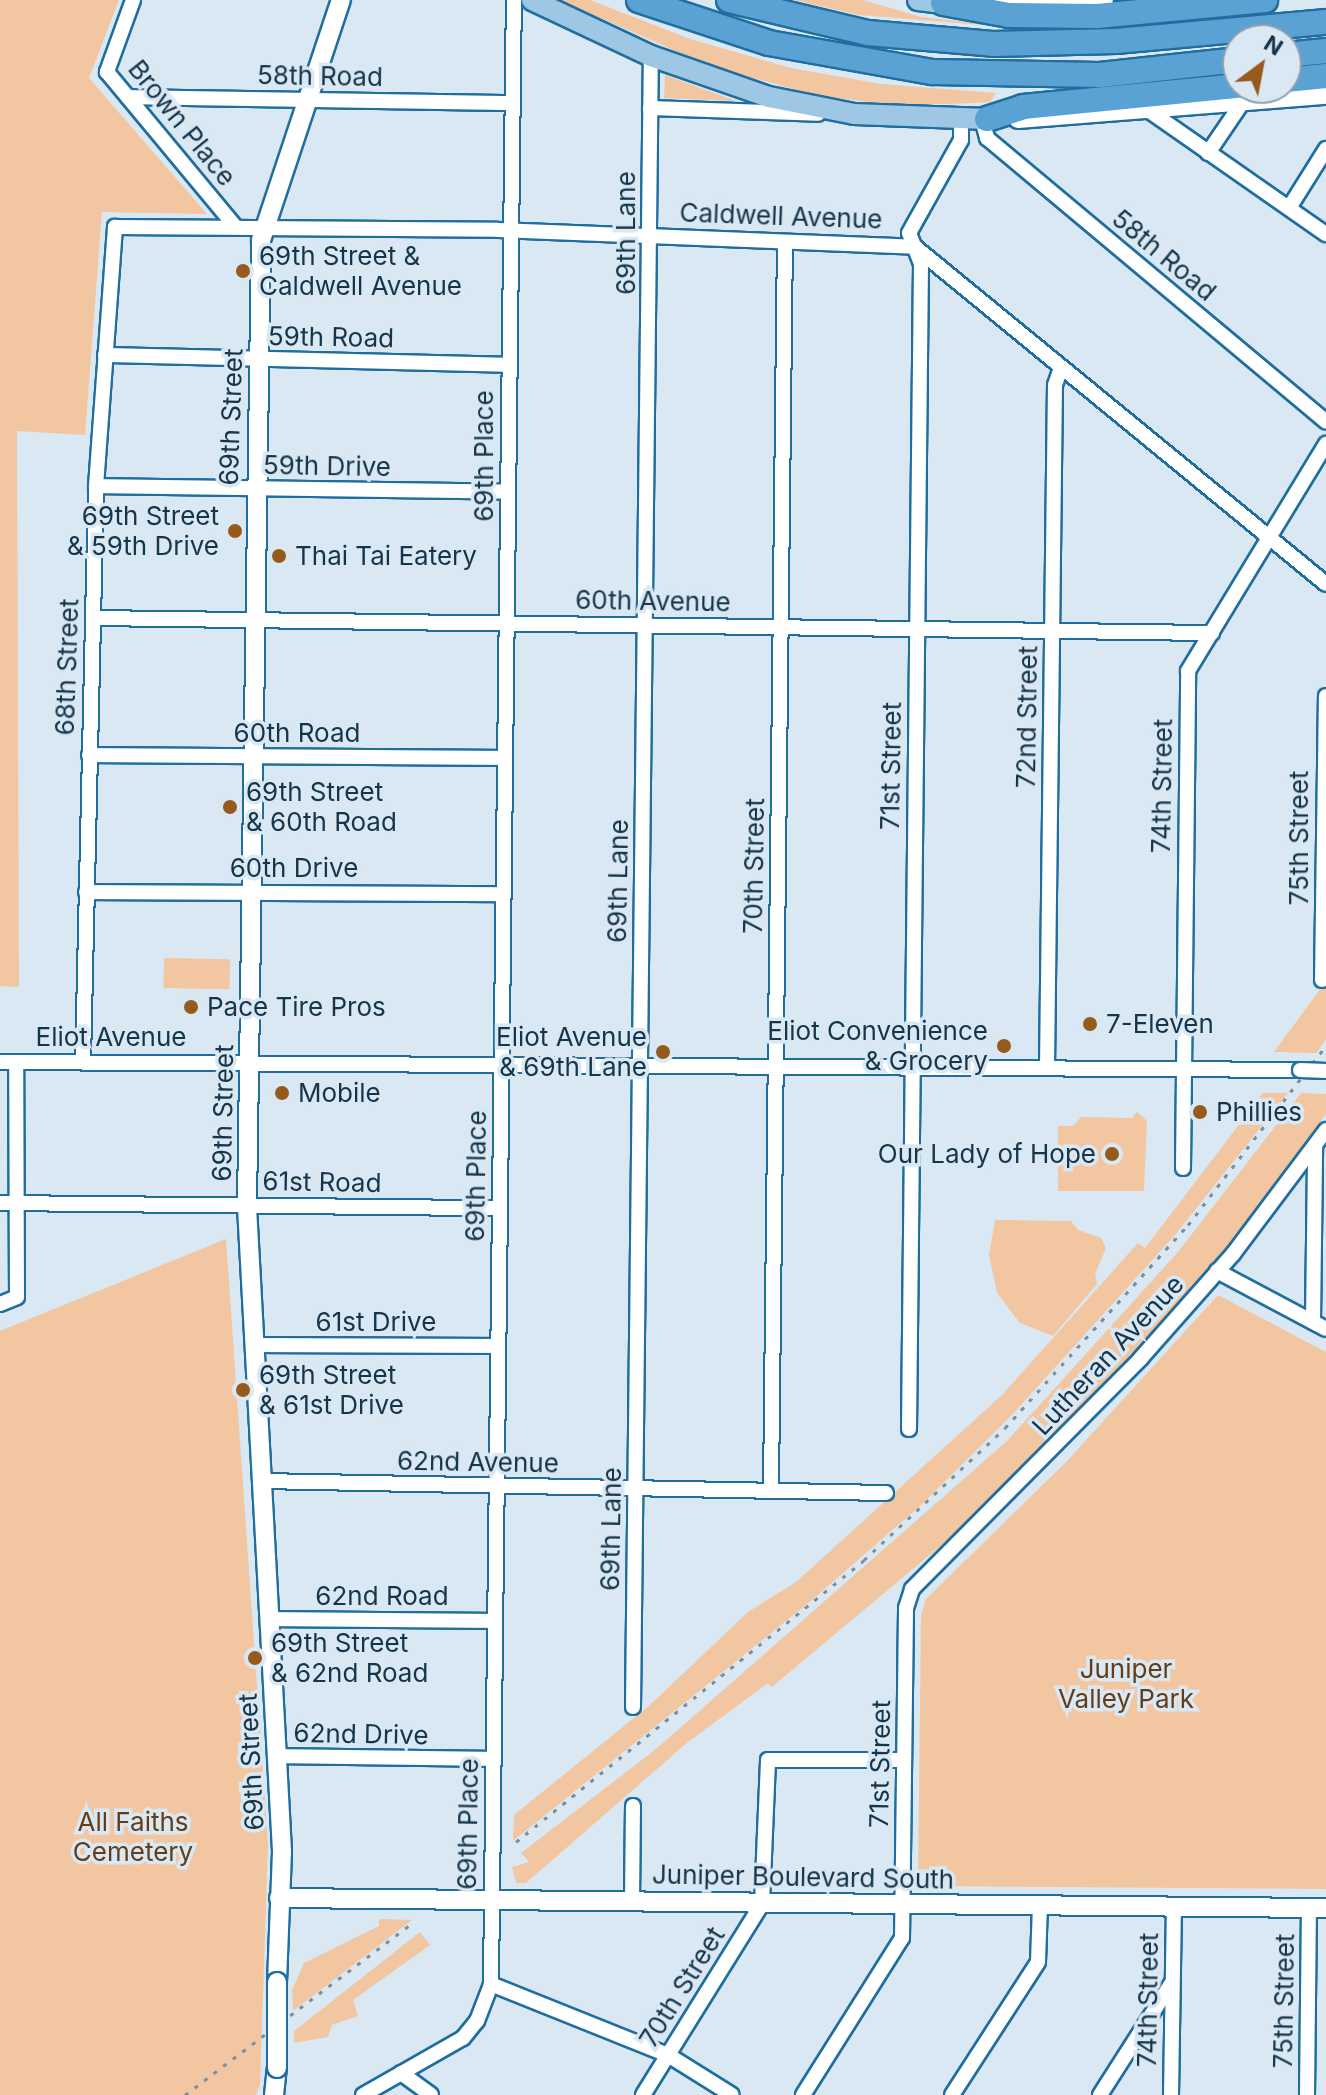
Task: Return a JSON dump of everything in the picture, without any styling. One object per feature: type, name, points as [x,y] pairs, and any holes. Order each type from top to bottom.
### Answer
[{"type":"highway","points":[[639,0],[769,43],[932,72],[1100,75],[1222,62]]},
{"type":"highway","points":[[729,0],[827,26],[951,42],[1075,44],[1326,22]]},
{"type":"highway","points":[[943,3],[1009,15],[1097,16],[1265,0]]},
{"type":"highway","points":[[1221,30],[1326,8]]},
{"type":"highway","points":[[1302,53],[1326,51]]},
{"type":"highway","points":[[1302,78],[1326,76]]},
{"type":"highway","points":[[985,119],[1023,107],[1222,95]]},
{"type":"main road","name":"69th Street","points":[[274,2095],[282,1851],[247,1206],[249,891],[259,359],[264,230],[341,0]]},
{"type":"main road","points":[[532,0],[651,56],[769,97],[854,114],[985,119],[1148,110],[1222,97]]},
{"type":"main road","points":[[918,0],[943,3],[1104,0]]},
{"type":"main road","points":[[1302,95],[1326,95]]},
{"type":"main road","name":"Juniper Boulevard South","points":[[279,1898],[1317,1908]]},
{"type":"street","name":"Brown Place","points":[[133,0],[107,72],[235,226]]},
{"type":"street","name":"69th Place","points":[[363,2095],[463,2038],[477,2021],[491,1984],[514,0]]},
{"type":"street","name":"69th Lane","points":[[633,1707],[651,56]]},
{"type":"street","name":"58th Road","points":[[128,97],[512,103]]},
{"type":"street","points":[[1208,153],[1235,104]]},
{"type":"street","points":[[650,108],[854,114]]},
{"type":"street","points":[[1148,110],[1326,234]]},
{"type":"street","name":"71st Street","points":[[909,1429],[921,264],[909,233],[961,140],[961,119]]},
{"type":"street","name":"58th Road","points":[[985,119],[987,138],[1326,421]]},
{"type":"street","points":[[1289,208],[1326,149]]},
{"type":"street","name":"Caldwell Avenue","points":[[115,227],[510,231],[915,247],[1326,584]]},
{"type":"street","name":"68th Street","points":[[83,1061],[96,486],[115,227]]},
{"type":"street","name":"70th Street","points":[[771,1489],[785,242]]},
{"type":"street","name":"59th Road","points":[[105,355],[509,365]]},
{"type":"street","name":"72nd Street","points":[[1047,1068],[1055,385],[1061,368]]},
{"type":"street","name":"74th Street","points":[[1183,1168],[1188,671],[1326,444]]},
{"type":"street","name":"59th Drive","points":[[96,486],[508,492]]},
{"type":"street","name":"60th Avenue","points":[[93,618],[1212,633]]},
{"type":"street","name":"75th Street","points":[[1322,980],[1326,696]]},
{"type":"street","name":"60th Road","points":[[89,755],[504,758]]},
{"type":"street","name":"60th Drive","points":[[86,892],[503,894]]},
{"type":"street","name":"Eliot Avenue","points":[[0,1062],[501,1062],[1326,1071]]},
{"type":"street","points":[[0,1304],[17,1297],[16,1062]]},
{"type":"street","name":"Lutheran Avenue","points":[[908,1597],[919,1580],[1110,1392],[1217,1271],[1326,1130]]},
{"type":"street","points":[[1217,1271],[1320,1326],[1315,1145]]},
{"type":"street","name":"61st Road","points":[[0,1203],[499,1208]]},
{"type":"street","name":"61st Drive","points":[[253,1345],[498,1346]]},
{"type":"street","name":"62nd Avenue","points":[[261,1481],[886,1493]]},
{"type":"street","name":"71st Street","points":[[803,2095],[902,1938],[908,1597]]},
{"type":"street","name":"62nd Road","points":[[269,1619],[495,1621]]},
{"type":"street","name":"62nd Drive","points":[[277,1756],[493,1759]]},
{"type":"street","name":"70th Street","points":[[643,2095],[762,1904],[768,1760],[903,1760]]},
{"type":"street","points":[[632,1901],[633,1806]]},
{"type":"street","points":[[952,2095],[1038,1962],[1040,1905]]},
{"type":"street","name":"74th Street","points":[[1171,2095],[1174,1906]]},
{"type":"street","name":"75th Street","points":[[1307,2095],[1317,1908]]},
{"type":"street","points":[[491,1984],[668,2055],[732,2095]]},
{"type":"street","points":[[1100,2095],[1172,1984]]},
{"type":"street","points":[[401,2073],[431,2095]]},
{"type":"green space","points":[[0,0],[119,0],[89,78],[207,214],[102,212],[85,435],[17,431],[19,987],[0,986]]},
{"type":"green space","points":[[560,0],[590,0],[690,39],[791,68],[881,84],[996,93],[990,102],[949,104],[885,104],[815,95],[710,66]]},
{"type":"green space","points":[[794,0],[863,0],[921,17],[1020,28],[859,15]]},
{"type":"green space","points":[[665,75],[736,101],[664,98]]},
{"type":"green space","points":[[164,958],[230,959],[229,989],[163,988]]},
{"type":"green space","points":[[1321,988],[1326,989],[1326,1039],[1317,1053],[1274,1052]]},
{"type":"green space","points":[[1263,1093],[1288,1093],[1175,1235],[1011,1416],[920,1506],[812,1600],[513,1841],[514,1815],[650,1705],[748,1612],[796,1582],[1002,1395],[1138,1243],[1145,1248]]},
{"type":"green space","points":[[1301,1093],[1326,1094],[1326,1114],[1237,1235],[1107,1385],[951,1537],[772,1687],[768,1683],[688,1742],[526,1883],[516,1883],[512,1867],[529,1862],[521,1853],[656,1749],[1007,1441],[1178,1252]]},
{"type":"green space","points":[[1137,1112],[1147,1121],[1144,1191],[1058,1191],[1058,1126],[1073,1126],[1081,1117],[1132,1118]]},
{"type":"green space","points":[[995,1220],[1071,1221],[1078,1230],[1101,1238],[1106,1248],[1095,1274],[1097,1284],[1053,1336],[1020,1323],[997,1293],[989,1255]]},
{"type":"green space","name":"All Faiths Cemetery","points":[[226,1239],[268,1845],[260,2084],[256,2095],[0,2095],[0,1331]]},
{"type":"green space","name":"Juniper Valley Park","points":[[1218,1295],[1326,1352],[1326,1889],[918,1886],[921,1615],[926,1599],[1068,1460]]},
{"type":"green space","points":[[379,1919],[412,1920],[293,2011],[292,1990],[304,1963],[379,1926]]},
{"type":"green space","points":[[420,1932],[430,1945],[353,2000],[358,2016],[332,2025],[328,2037],[294,2043],[294,2031]]},
{"type":"railway","points":[[516,1842],[864,1560],[1005,1428],[1188,1225],[1326,1046]]},
{"type":"railway","points":[[185,2095],[411,1924]]},
{"type":"place","name":"69th Street & Caldwell Avenue","points":[[243,271]]},
{"type":"place","name":"69th Street & 59th Drive","points":[[235,531]]},
{"type":"place","name":"Thai Tai Eatery","points":[[279,556]]},
{"type":"place","name":"69th Street & 60th Road","points":[[230,807]]},
{"type":"place","name":"Pace Tire Pros","points":[[191,1007]]},
{"type":"place","name":"7-Eleven","points":[[1090,1024]]},
{"type":"place","name":"Eliot Convenience & Grocery","points":[[1004,1046]]},
{"type":"place","name":"Eliot Avenue & 69th Lane","points":[[663,1052]]},
{"type":"place","name":"Mobile","points":[[282,1093]]},
{"type":"place","name":"Phillies","points":[[1200,1112]]},
{"type":"place","name":"Our Lady of Hope","points":[[1112,1154]]},
{"type":"place","name":"69th Street & 61st Drive","points":[[243,1390]]},
{"type":"place","name":"69th Street & 62nd Road","points":[[255,1658]]}]
